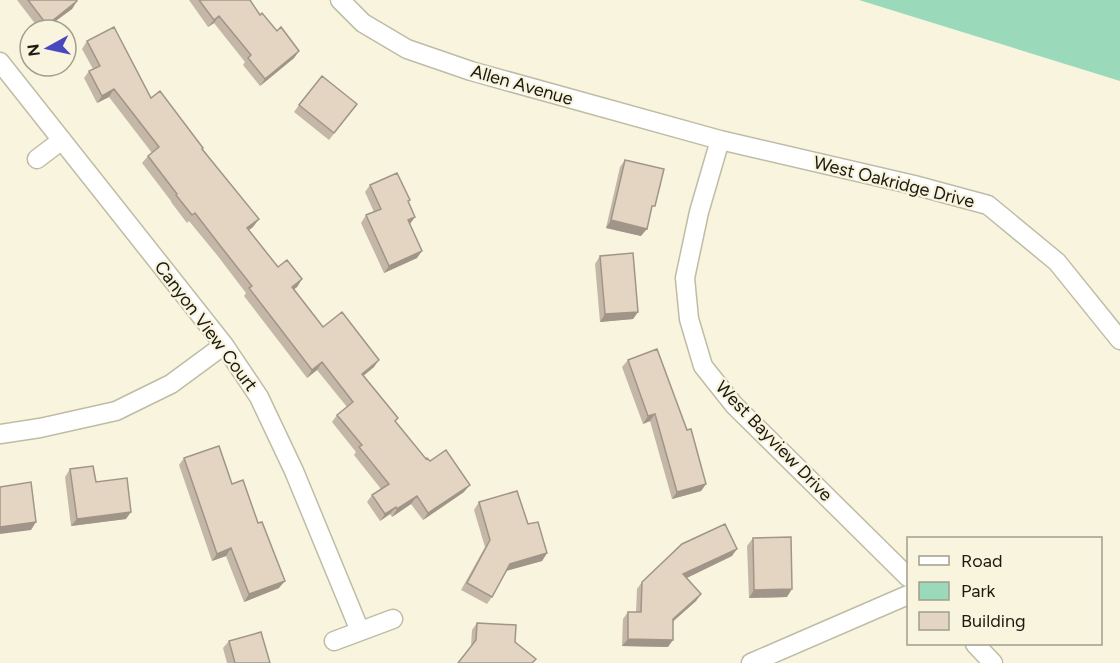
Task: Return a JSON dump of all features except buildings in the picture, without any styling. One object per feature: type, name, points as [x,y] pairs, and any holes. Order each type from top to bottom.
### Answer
[{"type":"street","name":"Allen Avenue","points":[[340,0],[363,23],[407,49],[471,71],[720,140]]},
{"type":"street","name":"Canyon View Court","points":[[0,62],[224,345],[259,397],[294,471],[360,631]]},
{"type":"street","points":[[37,159],[62,140]]},
{"type":"street","name":"West Oakridge Drive","points":[[720,140],[914,185],[988,205],[1057,262],[1120,340]]},
{"type":"street","name":"West Bayview Drive","points":[[720,140],[699,212],[685,278],[689,319],[703,366],[734,405],[907,575]]},
{"type":"street","points":[[0,434],[40,428],[116,411],[171,384],[224,345]]},
{"type":"street","points":[[751,663],[907,597]]},
{"type":"street","points":[[334,641],[393,619]]},
{"type":"street","points":[[976,645],[993,663]]},
{"type":"green space","points":[[859,0],[1120,0],[1120,81]]}]
